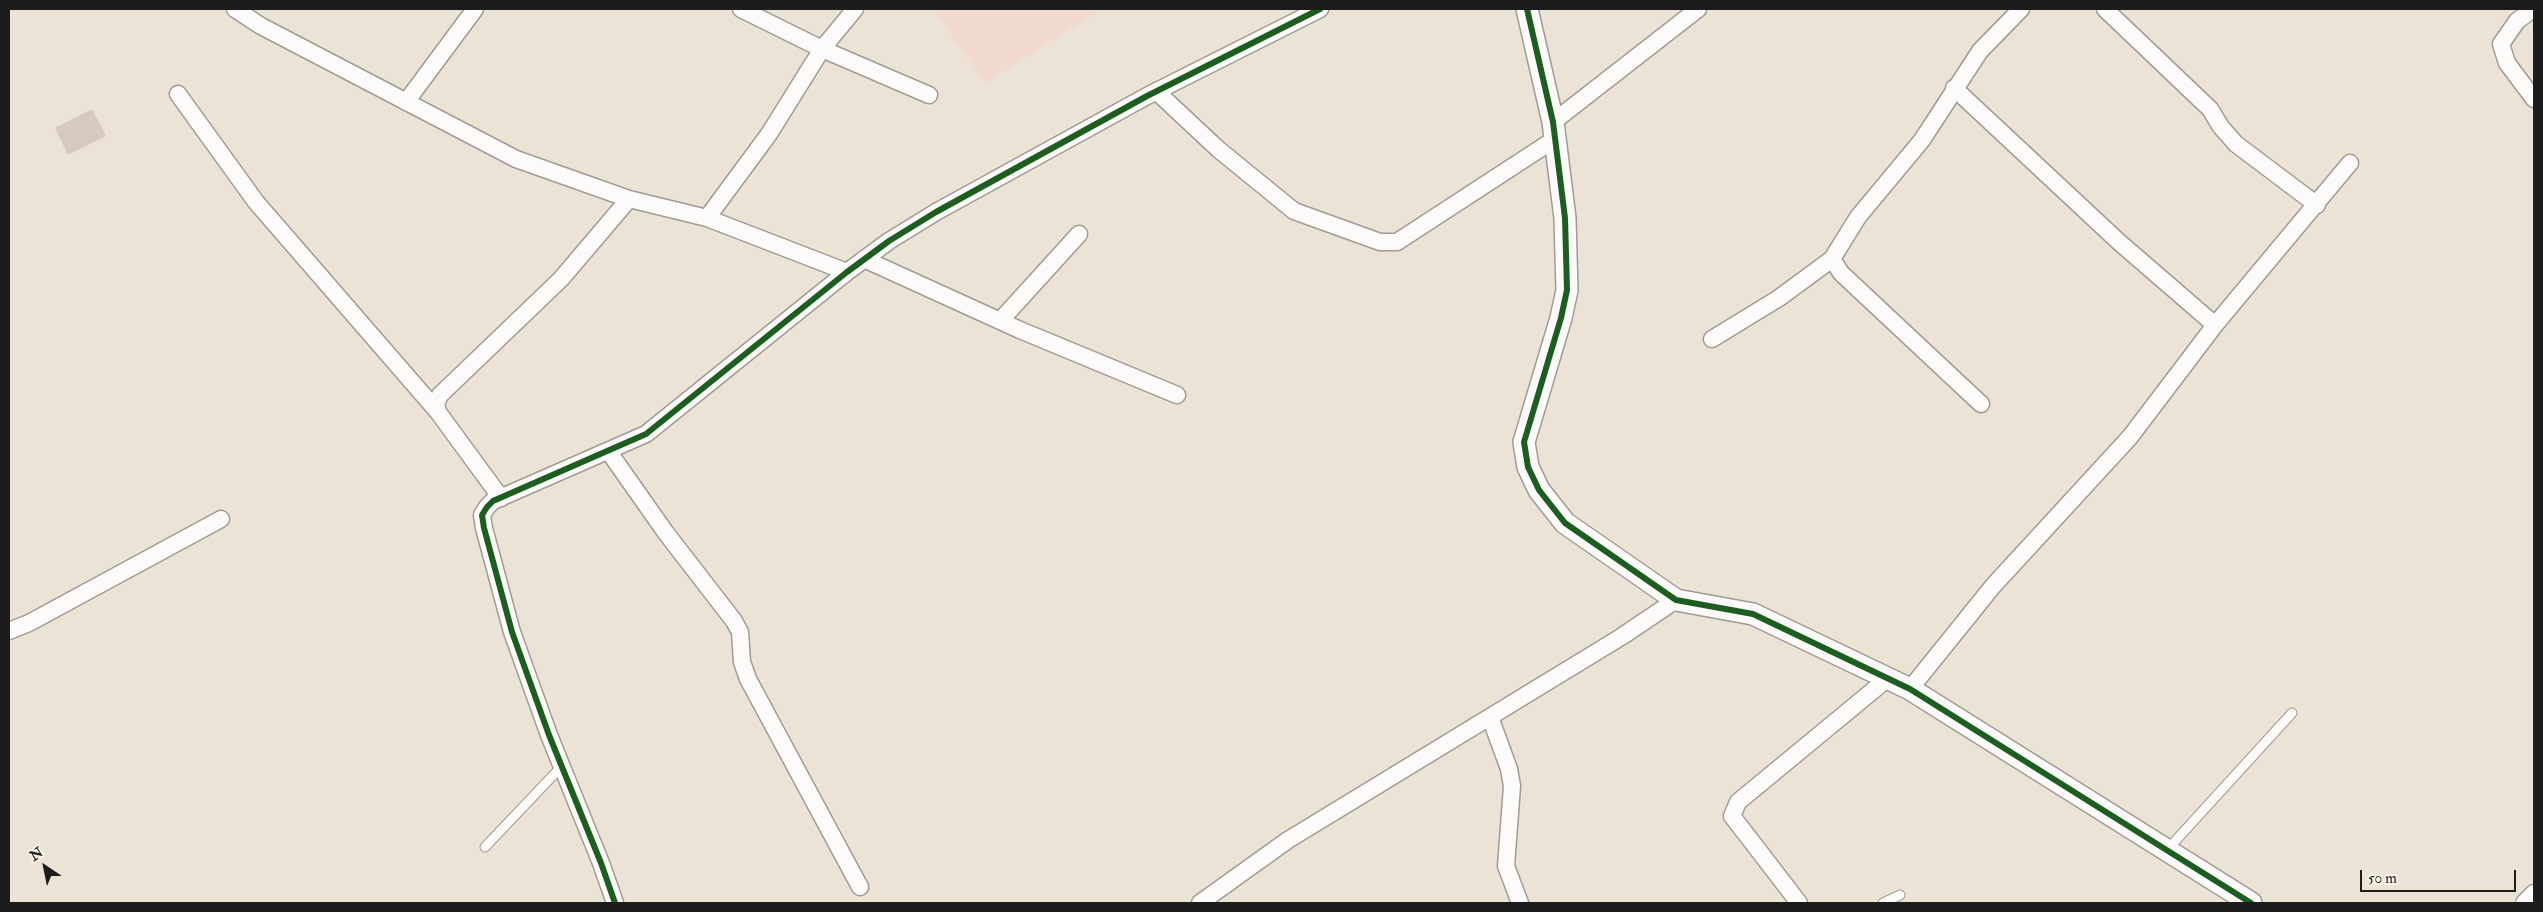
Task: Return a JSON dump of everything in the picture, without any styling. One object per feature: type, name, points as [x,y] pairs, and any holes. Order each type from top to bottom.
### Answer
[{"type":"street","points":[[235,9],[260,26],[516,159],[629,200],[707,218],[847,272]]},
{"type":"street","points":[[406,102],[475,9]]},
{"type":"street","points":[[741,9],[822,49],[929,95]]},
{"type":"street","points":[[707,218],[769,134],[822,49],[855,9]]},
{"type":"street","points":[[615,903],[512,632],[484,528],[482,515],[487,507],[501,498],[609,452],[646,434],[665,421],[847,272],[936,212],[1156,91],[1320,9]]},
{"type":"street","points":[[1526,9],[1554,130],[1565,218],[1567,290],[1561,318],[1524,442],[1528,467],[1539,490],[1565,523],[1676,600],[1753,614],[1910,690],[2250,903]]},
{"type":"street","points":[[1156,91],[1218,149],[1294,210],[1380,242],[1397,242],[1554,130],[1698,9]]},
{"type":"street","points":[[1712,339],[1779,298],[1832,259],[1858,217],[1922,140],[1954,88],[1980,51],[2021,9]]},
{"type":"street","points":[[2105,9],[2210,108],[2221,127],[2236,144],[2316,205]]},
{"type":"street","points":[[2533,9],[2514,15],[2501,44],[2507,63],[2534,99]]},
{"type":"street","points":[[1954,88],[2120,242],[2215,325]]},
{"type":"street","points":[[178,94],[256,202],[438,412],[501,498]]},
{"type":"street","points":[[1910,690],[1993,586],[2130,437],[2215,325],[2350,164]]},
{"type":"street","points":[[438,412],[436,404],[440,395],[561,279],[629,200]]},
{"type":"street","points":[[1000,321],[1079,234]]},
{"type":"street","points":[[864,259],[1000,321],[1176,395]]},
{"type":"street","points":[[1832,259],[1841,273],[1981,404]]},
{"type":"street","points":[[609,452],[666,533],[734,621],[740,632],[742,662],[748,678],[860,887]]},
{"type":"street","points":[[9,631],[29,623],[221,519]]},
{"type":"street","points":[[1200,903],[1288,840],[1621,637],[1676,600]]},
{"type":"street","points":[[1800,903],[1732,816],[1738,802],[1887,678]]},
{"type":"street","points":[[1490,717],[1509,769],[1512,786],[1506,866],[1520,903]]},
{"type":"street","points":[[2524,903],[2534,893]]},
{"type":"lane","points":[[2166,851],[2292,713]]},
{"type":"lane","points":[[485,847],[562,766]]},
{"type":"lane","points":[[1884,903],[1900,895]]},
{"type":"shaded area","points":[[933,9],[1102,9],[985,83]]},
{"type":"building","points":[[92,109],[106,136],[68,155],[55,128]]},
{"type":"cycle path","points":[[615,903],[601,863],[549,735],[512,632],[484,528],[482,515],[487,507],[493,501],[646,434],[847,272],[889,241],[936,212],[1147,96],[1320,9]]},
{"type":"cycle path","points":[[1527,9],[1553,122],[1565,218],[1567,290],[1561,318],[1524,442],[1528,467],[1539,490],[1565,523],[1676,600],[1753,614],[1910,689],[2251,903]]}]
